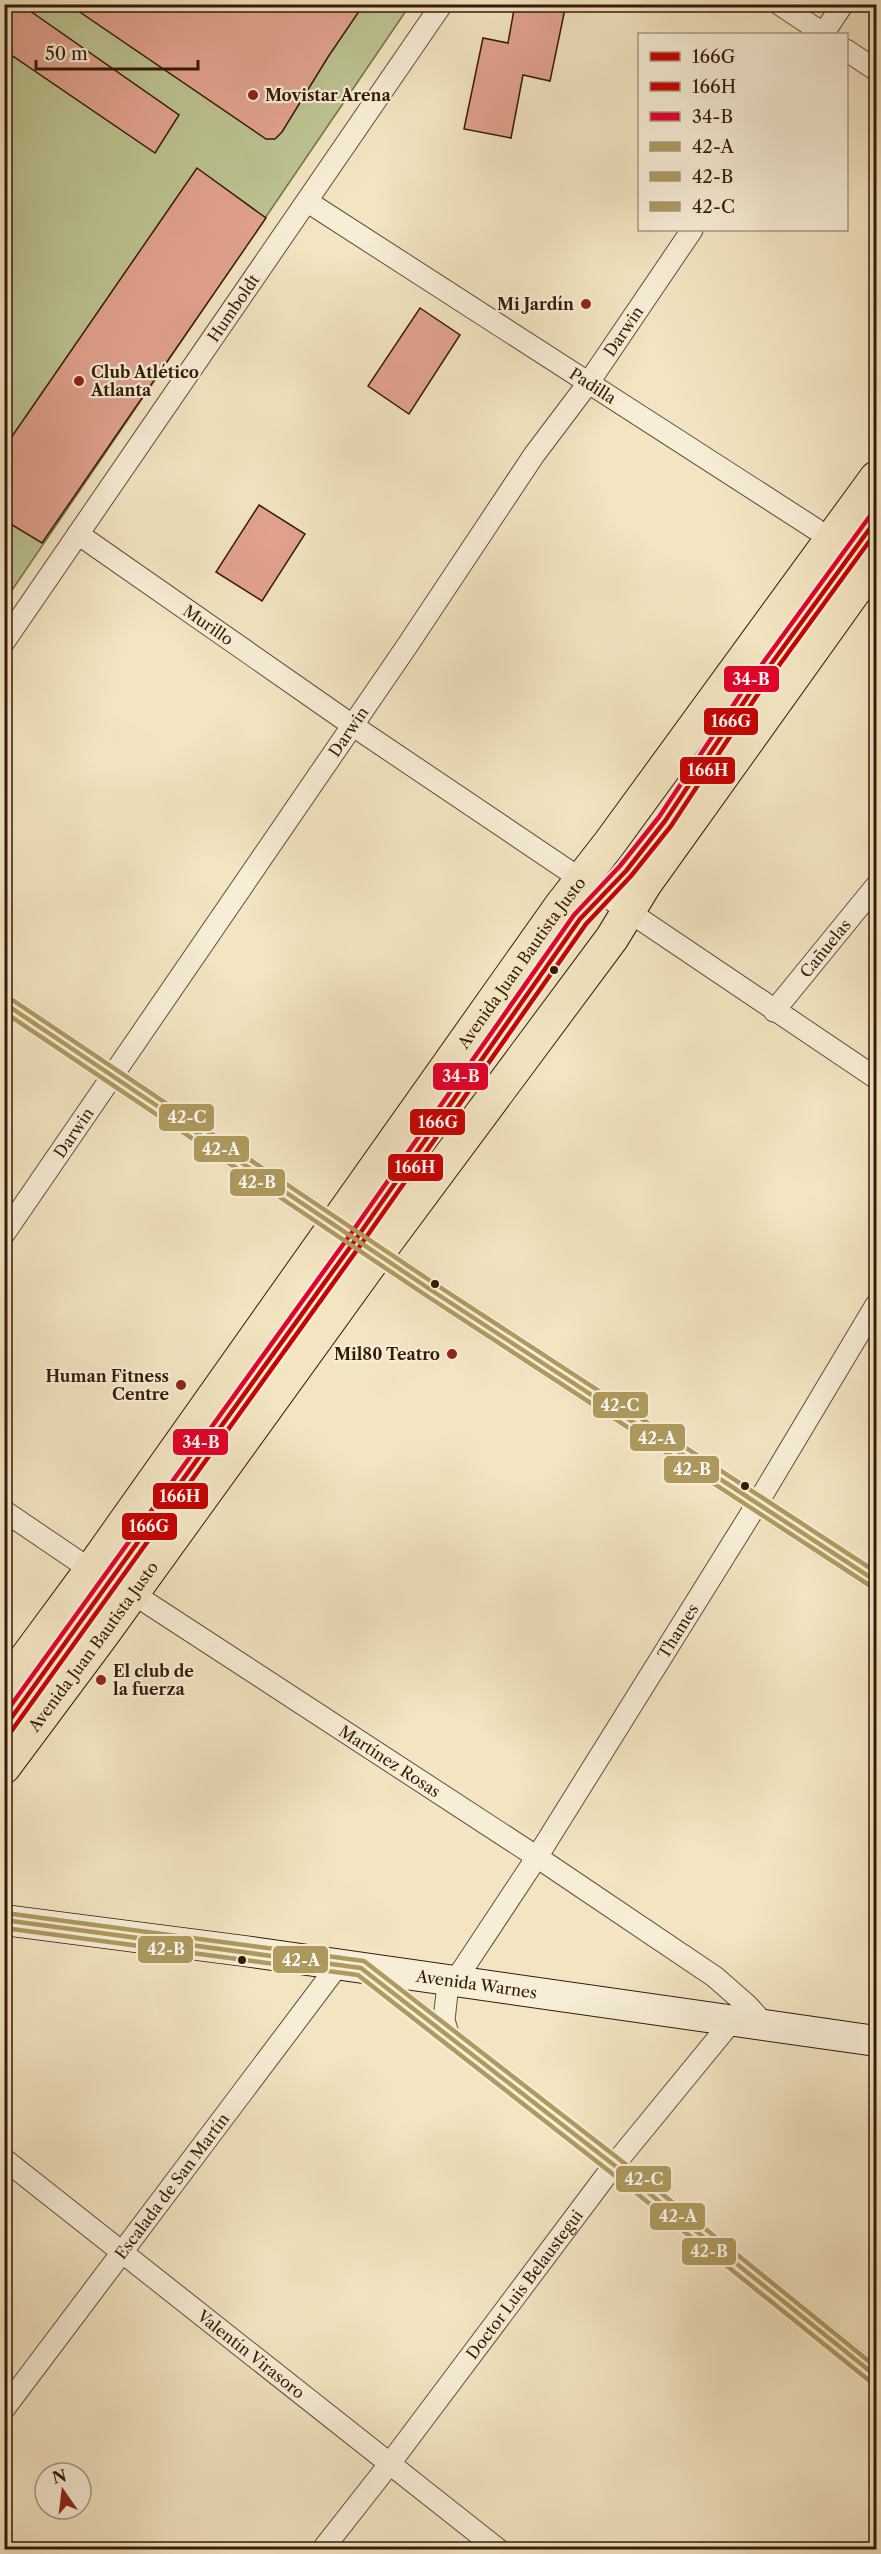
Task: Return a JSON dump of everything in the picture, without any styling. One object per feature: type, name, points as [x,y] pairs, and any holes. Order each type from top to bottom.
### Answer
[{"type":"main road","name":"Avenida Juan Bautista Justo","points":[[4,1688],[91,1570],[581,879],[876,478]]},
{"type":"main road","name":"Avenida Juan Bautista Justo","points":[[4,1767],[378,1252],[630,912],[645,884],[875,567]]},
{"type":"main road","name":"Avenida Warnes","points":[[4,1920],[350,1966],[876,2041]]},
{"type":"street","name":"Humboldt","points":[[4,642],[442,4]]},
{"type":"street","points":[[779,4],[822,33]]},
{"type":"street","points":[[824,33],[843,4]]},
{"type":"street","points":[[848,51],[876,70]]},
{"type":"street","name":"Padilla","points":[[308,202],[875,567]]},
{"type":"street","name":"Darwin","points":[[4,1234],[534,455],[589,382],[691,231]]},
{"type":"street","name":"Murillo","points":[[78,534],[352,725],[876,1078]]},
{"type":"street","name":"Cañuelas","points":[[774,1011],[876,886]]},
{"type":"street","points":[[4,1003],[334,1225],[876,1581]]},
{"type":"street","name":"Thames","points":[[448,2034],[444,2020],[447,1993],[537,1857],[757,1504],[876,1305]]},
{"type":"street","name":"Martínez Rosas","points":[[4,1511],[91,1570],[132,1593],[537,1857],[715,1977],[748,2006],[765,2026]]},
{"type":"street","points":[[474,1953],[475,1971],[486,1985]]},
{"type":"street","points":[[350,1966],[448,2034],[876,2376]]},
{"type":"street","name":"Escalada de San Martín","points":[[4,2409],[350,1966]]},
{"type":"street","name":"Doctor Luis Belaustegui","points":[[322,2550],[614,2165],[732,2021]]},
{"type":"street","name":"Valentín Virasoro","points":[[4,2159],[391,2462],[499,2550]]},
{"type":"green space","name":"Club Atlético Atlanta","points":[[5,5],[410,5],[6,599],[5,599]]},
{"type":"building","points":[[16,4],[20,4],[179,115],[155,153],[4,50],[4,24]]},
{"type":"building","name":"Movistar Arena","points":[[68,4],[364,4],[282,132],[275,139],[266,139]]},
{"type":"building","points":[[515,4],[566,4],[550,81],[523,75],[511,138],[464,129],[483,38],[508,43]]},
{"type":"building","points":[[197,168],[266,218],[42,543],[4,520],[4,448]]},
{"type":"building","points":[[420,308],[460,335],[409,414],[368,386]]},
{"type":"building","points":[[259,505],[305,534],[262,601],[216,572]]},
{"type":"transit line","name":"34-B","points":[[4,1715],[350,1235],[574,915],[620,866],[659,817],[744,689],[870,516]]},
{"type":"transit line","name":"166G","points":[[4,1728],[356,1239],[580,919],[626,871],[665,821],[750,693],[876,520]]},
{"type":"transit line","name":"166H","points":[[10,1733],[362,1243],[586,924],[631,876],[671,826],[756,697],[876,532]]},
{"type":"transit line","name":"42-C","points":[[8,997],[435,1284],[876,1572]]},
{"type":"transit line","name":"42-A","points":[[4,1003],[431,1290],[876,1581]]},
{"type":"transit line","name":"42-B","points":[[4,1012],[427,1296],[872,1587]]},
{"type":"transit line","name":"42-C","points":[[5,1913],[364,1961],[619,2159],[876,2367]]},
{"type":"transit line","name":"42-A","points":[[4,1920],[361,1968],[614,2165],[876,2376]]},
{"type":"transit line","name":"42-B","points":[[4,1928],[358,1975],[609,2171],[871,2382]]},
{"type":"place","name":"Movistar Arena","points":[[253,95]]},
{"type":"place","name":"Mi Jardín","points":[[586,304]]},
{"type":"place","name":"Club Atlético Atlanta","points":[[79,381]]},
{"type":"place","name":"Mil80 Teatro","points":[[452,1354]]},
{"type":"place","name":"Human Fitness Centre","points":[[181,1385]]},
{"type":"place","name":"El club de la fuerza","points":[[101,1680]]}]
